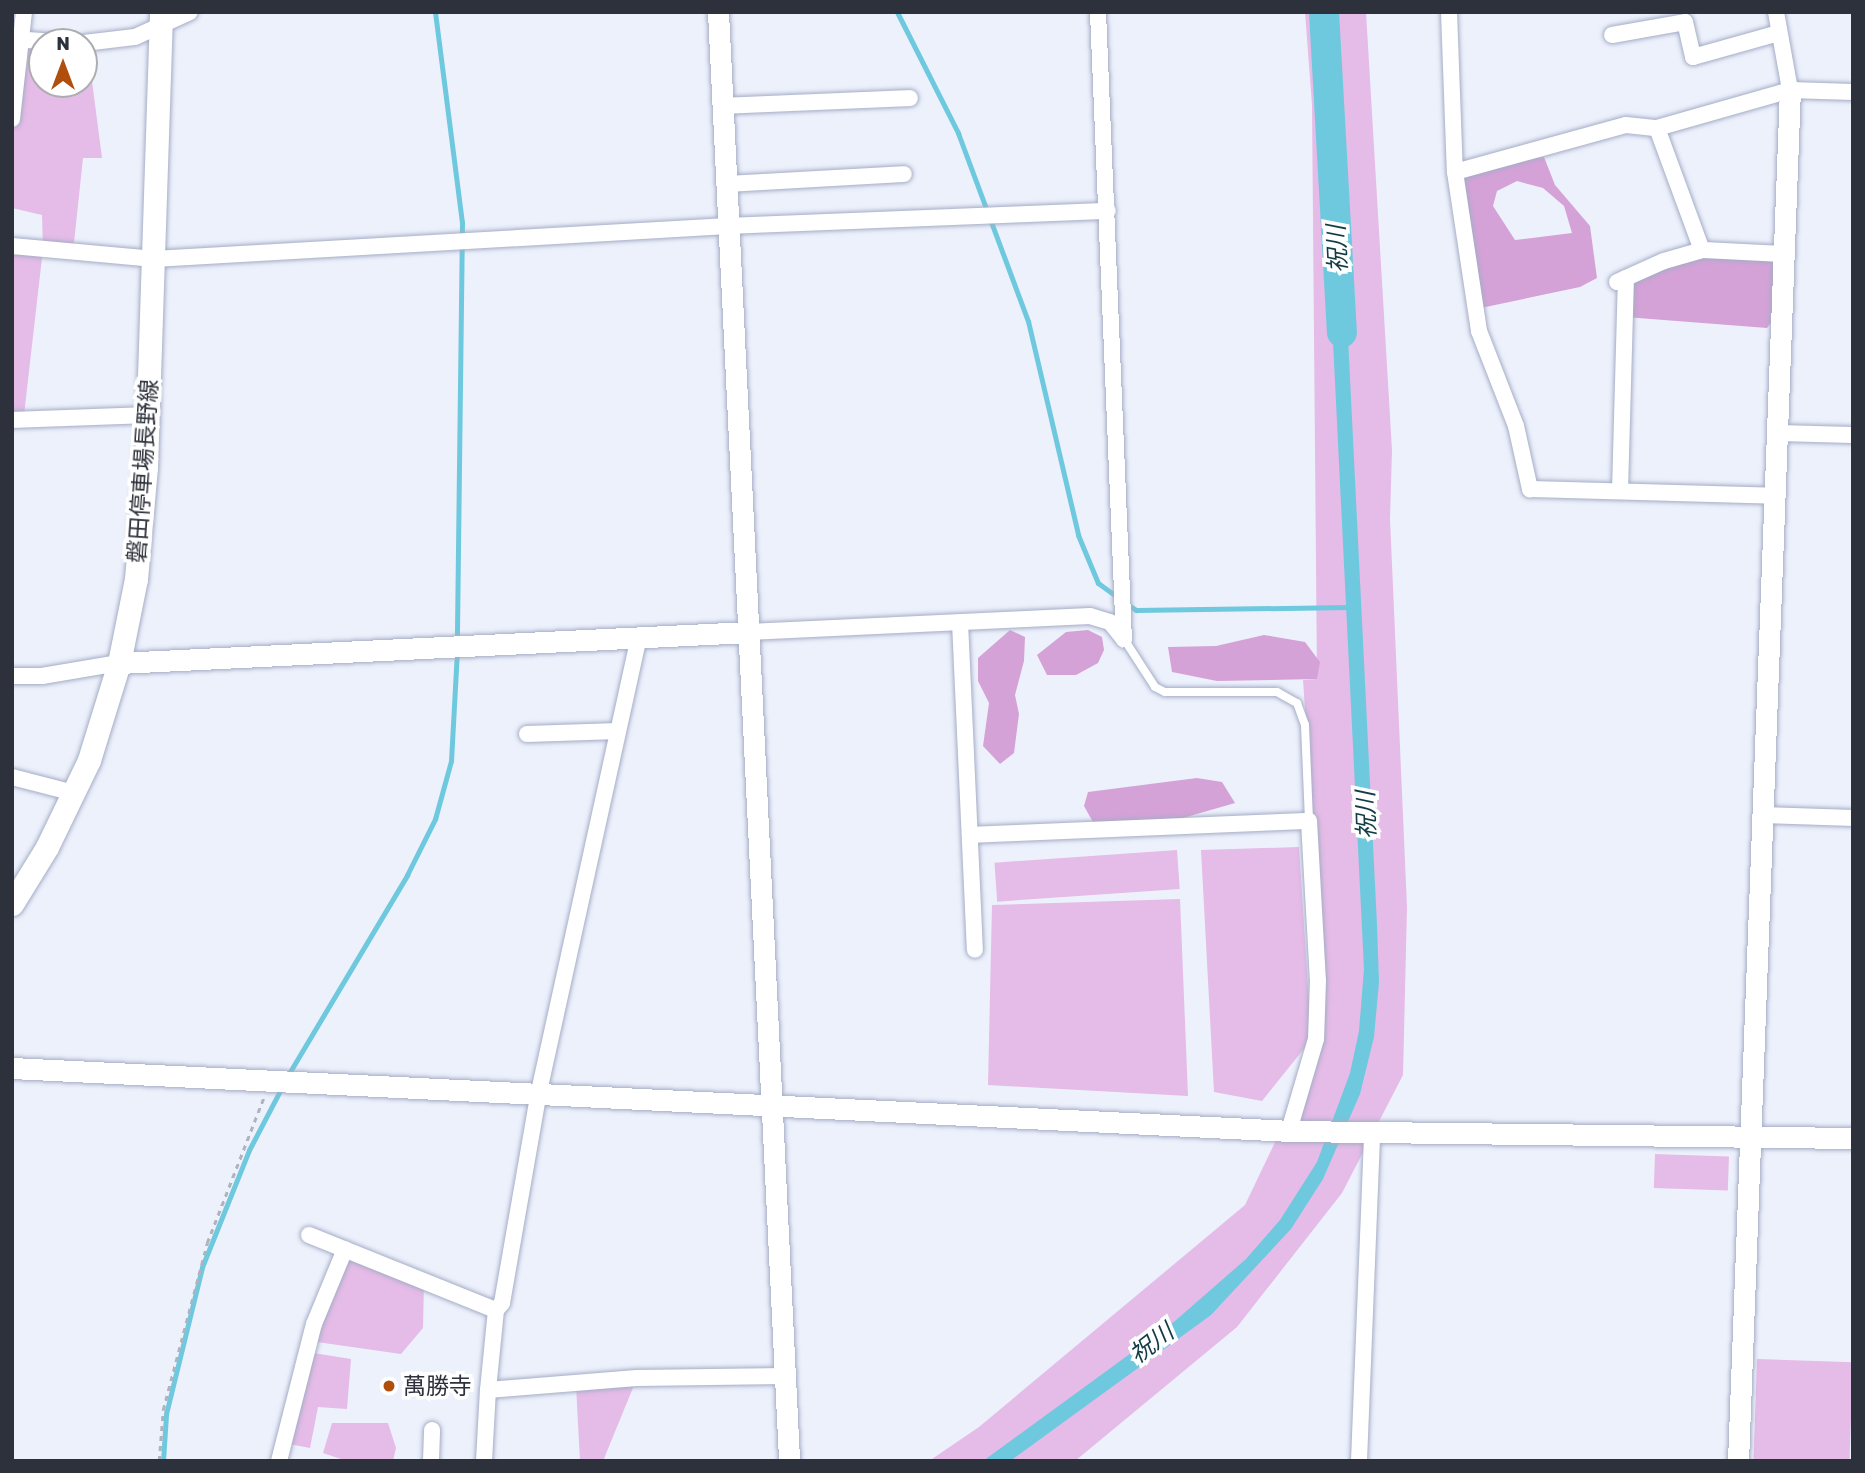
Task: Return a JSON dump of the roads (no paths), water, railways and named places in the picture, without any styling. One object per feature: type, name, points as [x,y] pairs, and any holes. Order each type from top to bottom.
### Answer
[{"type":"main road","name":"磐田停車場長野線","points":[[12,904],[74,793],[119,663],[136,579],[148,415],[161,20]]},
{"type":"street","points":[[12,119],[17,40],[24,12]]},
{"type":"street","points":[[98,41],[135,37],[161,20],[190,12]]},
{"type":"street","points":[[718,12],[789,1461]]},
{"type":"street","points":[[1098,12],[1124,639]]},
{"type":"street","points":[[1449,12],[1455,173],[1479,331],[1516,426],[1530,488],[1776,496]]},
{"type":"street","points":[[1738,1461],[1790,90],[1776,12]]},
{"type":"street","points":[[1612,35],[1685,22],[1693,57],[1779,33]]},
{"type":"street","points":[[1455,173],[1626,125],[1657,128],[1790,90],[1853,92]]},
{"type":"street","points":[[722,106],[910,98]]},
{"type":"street","points":[[1657,128],[1702,250]]},
{"type":"street","points":[[726,184],[904,174]]},
{"type":"street","points":[[12,246],[154,259],[728,226],[1108,211]]},
{"type":"street","points":[[1620,491],[1621,280],[1702,250],[1785,254]]},
{"type":"street","points":[[12,420],[148,415]]},
{"type":"street","points":[[1778,433],[1853,435]]},
{"type":"street","points":[[12,676],[42,676],[119,663],[1090,616],[1110,622],[1124,639]]},
{"type":"street","points":[[960,622],[975,950]]},
{"type":"street","points":[[484,1461],[496,1310],[502,1303],[538,1096],[639,637]]},
{"type":"street","points":[[527,734],[618,731]]},
{"type":"street","points":[[12,777],[74,793]]},
{"type":"street","points":[[1763,815],[1853,818]]},
{"type":"street","points":[[970,835],[1310,821],[1318,980],[1316,1039],[1299,1131]]},
{"type":"street","points":[[12,1068],[538,1096],[1299,1131],[1853,1138]]},
{"type":"street","points":[[1359,1461],[1371,1133]]},
{"type":"street","points":[[309,1235],[496,1310]]},
{"type":"street","points":[[279,1461],[314,1324],[345,1249]]},
{"type":"street","points":[[488,1390],[637,1378],[785,1376]]},
{"type":"street","points":[[432,1430],[432,1461]]},
{"type":"lane","points":[[1124,639],[1155,687],[1165,692],[1277,692],[1297,703],[1305,725],[1310,821]]},
{"type":"water","points":[[1330,281],[1346,297],[1377,925],[1379,982],[1374,1037],[1360,1094],[1323,1179],[1291,1229],[1211,1315],[1010,1461],[983,1461],[1175,1321],[1246,1259],[1280,1220],[1317,1162],[1350,1073],[1359,1031],[1364,969]]},
{"type":"waterway","points":[[435,12],[462,222],[457,641]]},
{"type":"waterway","points":[[897,12],[958,133],[1028,321],[1078,535],[1098,583],[1119,598]]},
{"type":"waterway","name":"祝川","points":[[1324,12],[1342,332]]},
{"type":"waterway","points":[[1127,604],[1136,610],[1350,607]]},
{"type":"waterway","points":[[288,1075],[407,875],[435,819],[451,761],[457,651]]},
{"type":"waterway","points":[[163,1461],[166,1414],[202,1267],[249,1150],[282,1087]]},
{"type":"place","name":"萬勝寺","points":[[389,1386]]}]
